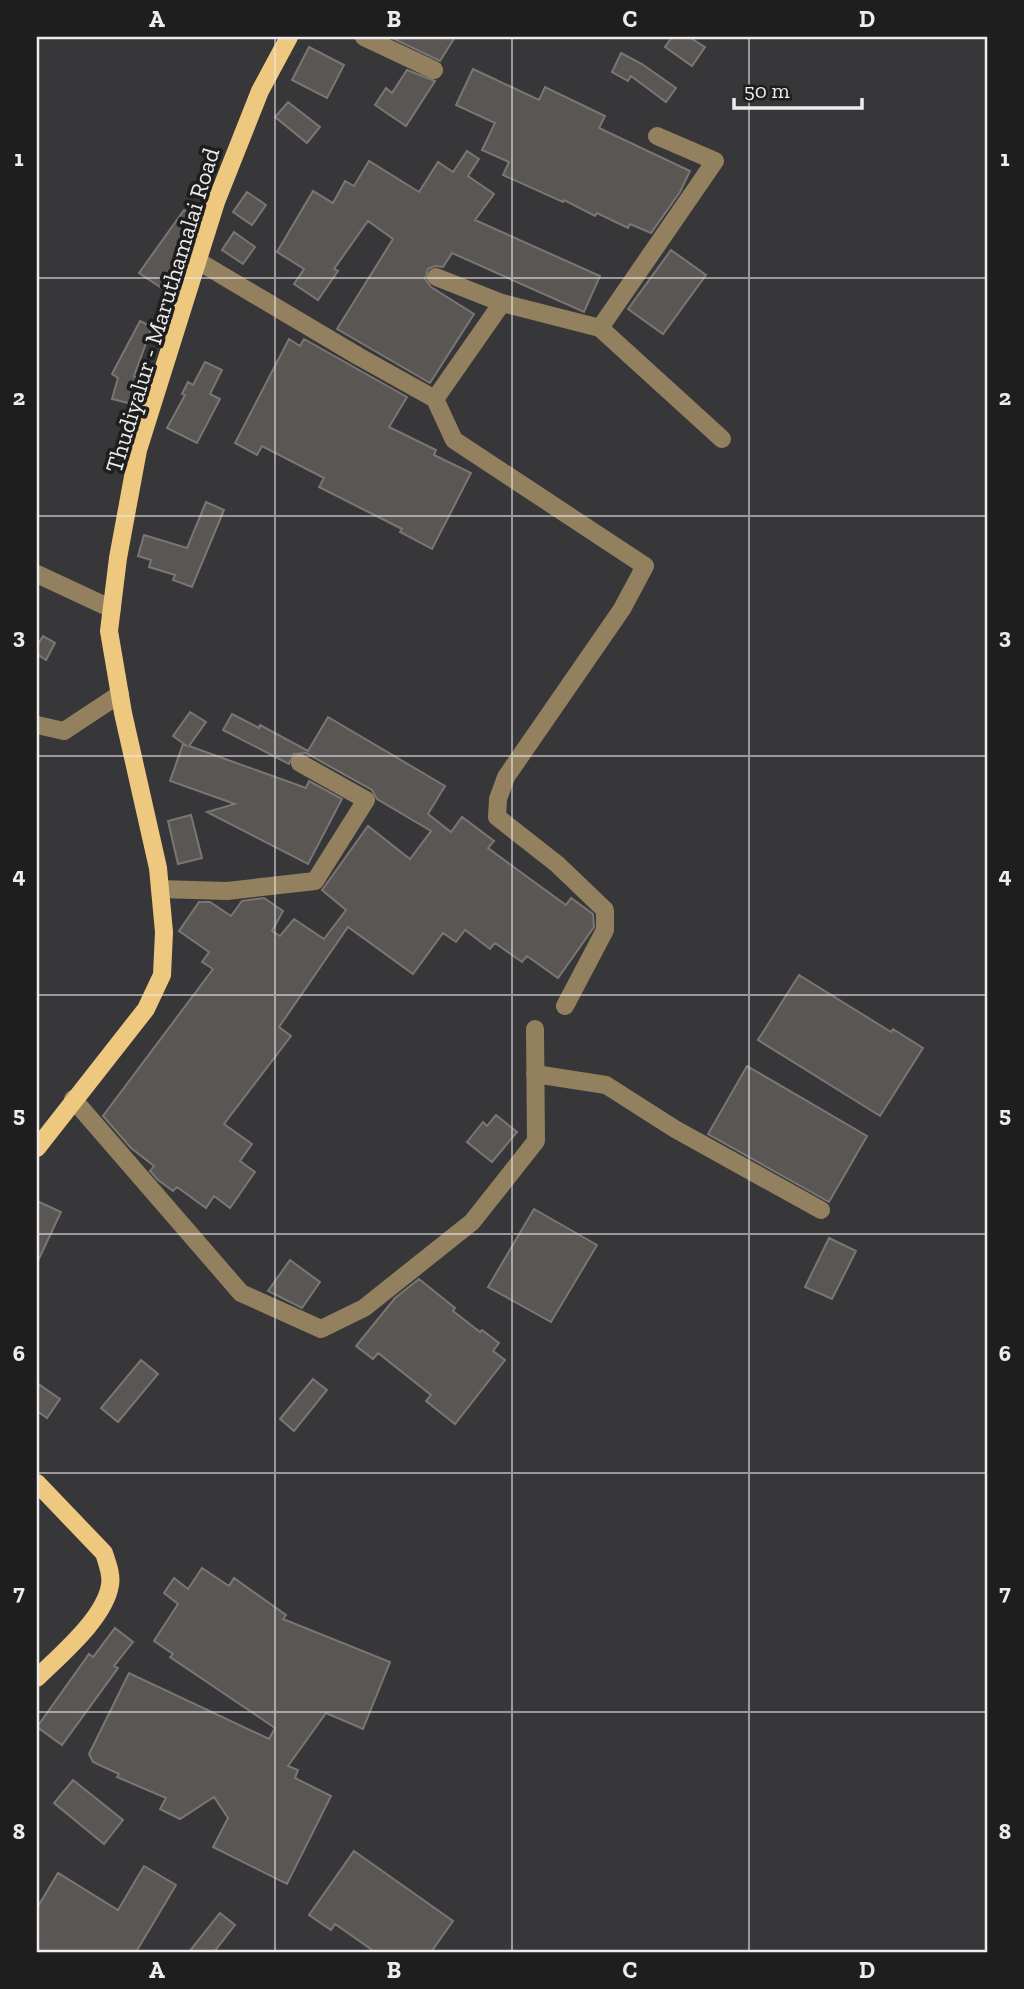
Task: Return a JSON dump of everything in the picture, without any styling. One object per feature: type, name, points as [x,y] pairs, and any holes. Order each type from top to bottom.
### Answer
[{"type":"main road","name":"Thudiyalur - Maruthamalai Road","points":[[37,1148],[146,1009],[162,975],[164,932],[160,890],[109,631],[118,558],[138,450],[216,202],[260,91],[289,37]]},
{"type":"main road","points":[[37,1483],[104,1553],[111,1583],[98,1612],[37,1678]]},
{"type":"street","points":[[364,37],[434,70]]},
{"type":"street","points":[[600,328],[715,161],[657,136]]},
{"type":"street","points":[[198,261],[435,399],[454,440],[645,566],[622,609],[506,777],[498,799],[497,817],[557,864],[605,910],[605,930],[565,1006]]},
{"type":"street","points":[[436,277],[502,303],[600,328],[722,439]]},
{"type":"street","points":[[435,399],[502,303]]},
{"type":"street","points":[[37,574],[112,609]]},
{"type":"street","points":[[37,725],[64,731],[120,694]]},
{"type":"street","points":[[160,890],[227,891],[315,881],[366,800],[300,763]]},
{"type":"street","points":[[73,1099],[241,1293],[321,1329],[365,1308],[472,1222],[536,1141],[535,1030]]},
{"type":"street","points":[[535,1074],[606,1085],[675,1129],[821,1210]]},
{"type":"building","points":[[390,37],[455,37],[440,61]]},
{"type":"building","points":[[672,37],[689,37],[705,47],[692,66],[665,47]]},
{"type":"building","points":[[309,47],[344,65],[327,98],[292,80]]},
{"type":"building","points":[[621,53],[676,88],[666,102],[631,76],[628,81],[612,72]]},
{"type":"building","points":[[473,69],[539,100],[545,87],[605,116],[599,128],[690,171],[680,192],[651,233],[630,224],[628,228],[597,213],[595,216],[503,175],[509,162],[482,150],[495,123],[456,105]]},
{"type":"building","points":[[407,70],[435,81],[406,126],[375,105],[386,88],[392,93]]},
{"type":"building","points":[[288,102],[320,127],[307,143],[275,117]]},
{"type":"building","points":[[467,151],[479,159],[468,176],[494,194],[475,220],[600,276],[584,312],[452,253],[443,267],[428,269],[425,279],[431,287],[474,314],[430,383],[337,329],[393,239],[368,221],[334,269],[338,271],[318,300],[294,284],[304,269],[277,252],[313,191],[333,203],[345,181],[354,186],[369,161],[419,192],[438,162],[453,172]]},
{"type":"building","points":[[247,192],[266,205],[252,225],[233,212]]},
{"type":"building","points":[[184,210],[196,218],[185,235],[192,240],[185,261],[175,276],[180,279],[169,293],[139,273]]},
{"type":"building","points":[[234,232],[255,247],[243,264],[222,250]]},
{"type":"building","points":[[671,250],[706,275],[663,334],[628,309]]},
{"type":"building","points":[[140,321],[152,327],[134,376],[139,379],[132,404],[112,399],[118,378],[112,374]]},
{"type":"building","points":[[289,339],[300,346],[304,339],[407,397],[389,427],[436,450],[434,455],[471,473],[432,549],[400,532],[402,529],[319,487],[324,478],[262,446],[257,455],[235,443]]},
{"type":"building","points":[[205,362],[222,370],[210,394],[220,399],[197,443],[167,428],[185,395],[182,394],[188,382],[193,385]]},
{"type":"building","points":[[206,502],[224,510],[192,587],[173,580],[175,575],[149,567],[151,560],[138,556],[144,535],[187,548]]},
{"type":"building","points":[[43,636],[55,643],[46,660],[37,654],[37,646]]},
{"type":"building","points":[[190,712],[206,722],[189,746],[306,788],[309,781],[342,799],[308,864],[207,812],[235,804],[170,781],[183,744],[187,746],[173,736]]},
{"type":"building","points":[[232,714],[259,728],[260,725],[308,751],[328,717],[445,786],[428,814],[451,832],[462,817],[494,841],[488,848],[515,868],[566,905],[571,898],[593,914],[594,927],[558,978],[527,956],[522,962],[495,943],[490,949],[465,930],[456,942],[443,933],[413,974],[348,927],[279,1027],[291,1036],[224,1124],[252,1144],[240,1161],[255,1172],[230,1208],[214,1196],[206,1208],[177,1187],[173,1191],[158,1180],[150,1171],[154,1166],[131,1148],[103,1116],[213,969],[202,962],[209,952],[179,931],[199,902],[210,902],[231,916],[242,901],[264,898],[283,911],[272,931],[280,936],[294,919],[324,939],[346,910],[322,890],[368,826],[410,859],[431,831],[377,799],[372,790],[306,753],[294,754],[289,764],[223,730]]},
{"type":"building","points":[[191,815],[202,858],[178,864],[168,821]]},
{"type":"building","points":[[799,975],[891,1032],[893,1029],[923,1048],[880,1116],[758,1040]]},
{"type":"building","points":[[747,1066],[867,1136],[829,1202],[708,1134]]},
{"type":"building","points":[[496,1115],[517,1132],[492,1162],[467,1142],[483,1122],[487,1126]]},
{"type":"building","points":[[37,1201],[61,1212],[37,1263]]},
{"type":"building","points":[[534,1209],[597,1245],[551,1322],[488,1287]]},
{"type":"building","points":[[829,1238],[856,1251],[832,1299],[805,1287]]},
{"type":"building","points":[[290,1260],[320,1282],[302,1308],[268,1291]]},
{"type":"building","points":[[419,1279],[455,1308],[453,1311],[499,1343],[493,1351],[505,1360],[455,1424],[426,1401],[431,1395],[378,1353],[373,1359],[356,1346],[395,1298]]},
{"type":"building","points":[[141,1360],[158,1374],[118,1422],[101,1408]]},
{"type":"building","points":[[313,1379],[327,1390],[294,1431],[280,1419]]},
{"type":"building","points":[[37,1383],[60,1399],[47,1418],[37,1411]]},
{"type":"building","points":[[202,1568],[229,1586],[234,1578],[286,1615],[283,1619],[390,1662],[363,1729],[326,1713],[288,1766],[298,1770],[295,1778],[331,1796],[287,1884],[213,1847],[228,1818],[214,1797],[180,1819],[160,1809],[166,1798],[117,1777],[119,1774],[93,1762],[89,1754],[129,1673],[269,1739],[275,1728],[170,1657],[173,1654],[154,1641],[178,1604],[164,1593],[174,1578],[188,1589]]},
{"type":"building","points":[[115,1628],[133,1642],[114,1666],[118,1668],[62,1745],[37,1727],[89,1654],[93,1657]]},
{"type":"building","points":[[73,1780],[123,1820],[104,1844],[54,1803]]},
{"type":"building","points":[[354,1851],[453,1921],[431,1952],[375,1952],[335,1924],[331,1930],[309,1915]]},
{"type":"building","points":[[144,1866],[176,1885],[136,1952],[37,1952],[37,1908],[58,1873],[118,1910]]},
{"type":"building","points":[[220,1913],[235,1925],[214,1952],[189,1952]]}]
